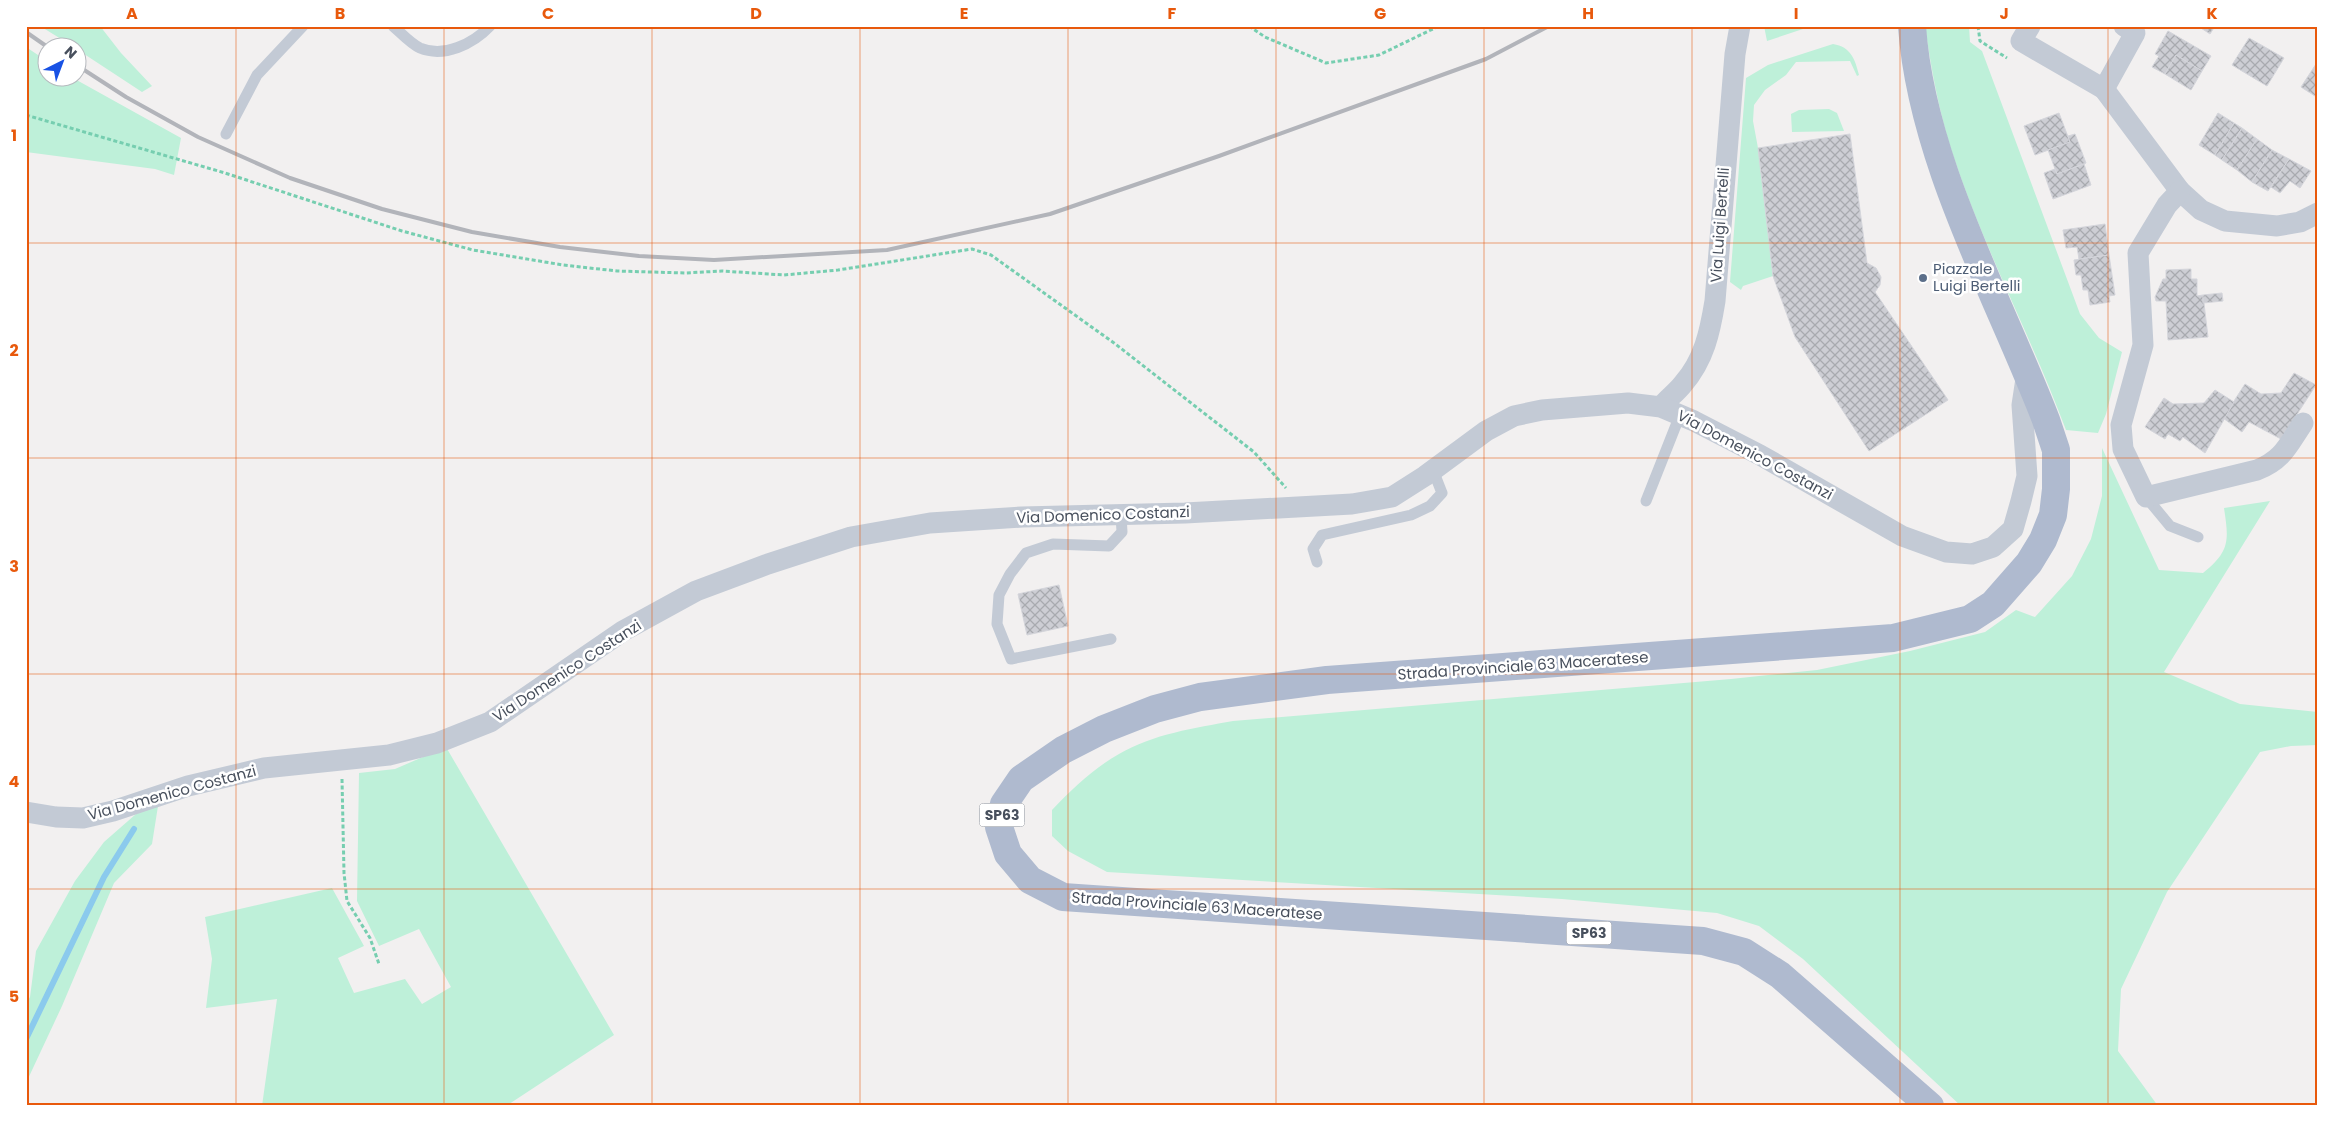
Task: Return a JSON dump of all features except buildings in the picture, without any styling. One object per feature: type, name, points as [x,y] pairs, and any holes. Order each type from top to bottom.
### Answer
[{"type":"main road","name":"Strada Provinciale 63 Maceratese","points":[[1912,26],[1920,83],[1933,138],[1954,197],[2027,371],[2056,450],[2053,516],[2043,540],[2030,563],[1993,604],[1970,619],[1893,638],[1327,680],[1200,697],[1155,709],[1104,729],[1062,750],[1021,779],[1004,804],[999,827],[1008,854],[1030,880],[1064,896],[1703,941],[1744,952],[1780,975],[1930,1106]]},
{"type":"street","name":"Via Luigi Bertelli","points":[[1670,411],[1683,384],[1703,356],[1711,328],[1715,301],[1735,54],[1740,26]]},
{"type":"street","points":[[2030,26],[2021,41],[2104,89],[2180,192],[2201,210],[2225,221],[2277,226],[2300,222],[2318,213]]},
{"type":"street","points":[[2104,89],[2136,33],[2124,26]]},
{"type":"street","points":[[2180,192],[2167,205],[2138,254],[2143,345],[2121,425],[2123,449],[2146,497],[2257,470],[2273,464],[2282,455],[2303,423]]},
{"type":"street","name":"Via Domenico Costanzi","points":[[26,812],[56,817],[83,818],[113,811],[188,786],[264,768],[389,755],[437,743],[490,722],[622,631],[696,591],[768,564],[842,540],[930,524],[1022,517],[1304,507],[1352,504],[1392,497],[1486,431],[1514,416],[1542,410],[1628,403],[1670,411],[1760,455],[1902,536],[1946,552],[1972,554],[1993,547],[2013,528],[2027,476],[2022,405],[2027,371]]},
{"type":"lane","points":[[226,134],[257,75],[303,26]]},
{"type":"lane","points":[[393,26],[420,48],[449,52],[484,33],[490,26]]},
{"type":"lane","points":[[1646,501],[1670,411]]},
{"type":"lane","points":[[1317,562],[1313,549],[1322,536],[1410,515],[1430,506],[1442,493],[1433,470]]},
{"type":"lane","points":[[2146,497],[2170,526],[2198,537]]},
{"type":"lane","points":[[1111,639],[1011,659],[997,624],[999,595],[1010,574],[1026,553],[1053,544],[1109,546],[1122,532],[1120,515]]},
{"type":"path","points":[[1249,26],[1265,37],[1326,64],[1379,55],[1439,26]]},
{"type":"path","points":[[26,115],[225,173],[402,231],[473,250],[563,265],[617,271],[685,273],[722,271],[784,275],[893,262],[972,249],[991,255],[1114,343],[1254,452],[1304,507]]},
{"type":"path","points":[[342,761],[344,873],[347,901],[370,938],[379,964]]},
{"type":"green space","points":[[40,26],[100,26],[121,53],[152,86],[142,92],[88,57],[88,38],[59,38]]},
{"type":"green space","points":[[1764,26],[1812,26],[1767,41]]},
{"type":"green space","points":[[1925,26],[1969,26],[1970,42],[1982,51],[2080,314],[2099,338],[2122,352],[2106,414],[2098,433],[2066,430],[2038,360],[1992,257],[1964,187],[1943,121]]},
{"type":"green space","points":[[1833,44],[1848,51],[1856,64],[1859,75],[1857,76],[1850,61],[1796,62],[1786,75],[1765,90],[1754,105],[1753,121],[1758,148],[1773,276],[1743,286],[1741,290],[1730,282],[1746,78],[1768,65]]},
{"type":"green space","points":[[26,47],[38,55],[38,88],[88,88],[88,86],[181,138],[174,175],[155,169],[26,152]]},
{"type":"green space","points":[[1829,109],[1837,113],[1844,131],[1792,132],[1791,114],[1799,110]]},
{"type":"green space","points":[[2102,448],[2159,570],[2203,573],[2218,558],[2226,545],[2227,529],[2224,508],[2270,501],[2164,672],[2240,704],[2318,712],[2318,745],[2291,746],[2260,752],[2167,892],[2121,989],[2118,1051],[2158,1106],[2079,1106],[2074,1103],[2067,1106],[1961,1106],[1803,959],[1759,926],[1717,913],[1562,899],[1107,872],[1068,851],[1052,836],[1052,810],[1092,772],[1132,747],[1146,741],[1189,729],[1233,721],[1817,670],[1910,651],[1985,632],[2016,610],[2035,617],[2072,576],[2091,539],[2102,496]]},
{"type":"green space","points":[[446,747],[614,1035],[506,1106],[262,1106],[277,999],[206,1008],[212,959],[205,917],[332,888],[364,946],[338,958],[354,993],[405,979],[422,1004],[451,987],[419,929],[379,946],[357,901],[359,773],[395,769]]},
{"type":"green space","points":[[158,806],[152,844],[114,883],[62,1006],[26,1083],[26,1004],[30,997],[36,951],[75,881],[104,842],[136,814]]},
{"type":"waterway","points":[[26,1039],[104,877],[134,829]]},
{"type":"railway","points":[[88,72],[126,97],[198,137],[290,178],[382,209],[472,232],[560,247],[639,256],[714,260],[887,250],[1050,214],[1219,156],[1486,59],[1549,26]]},
{"type":"railway","points":[[26,32],[38,40]]},
{"type":"place","name":"Piazzale Luigi Bertelli","points":[[1923,278]]}]
